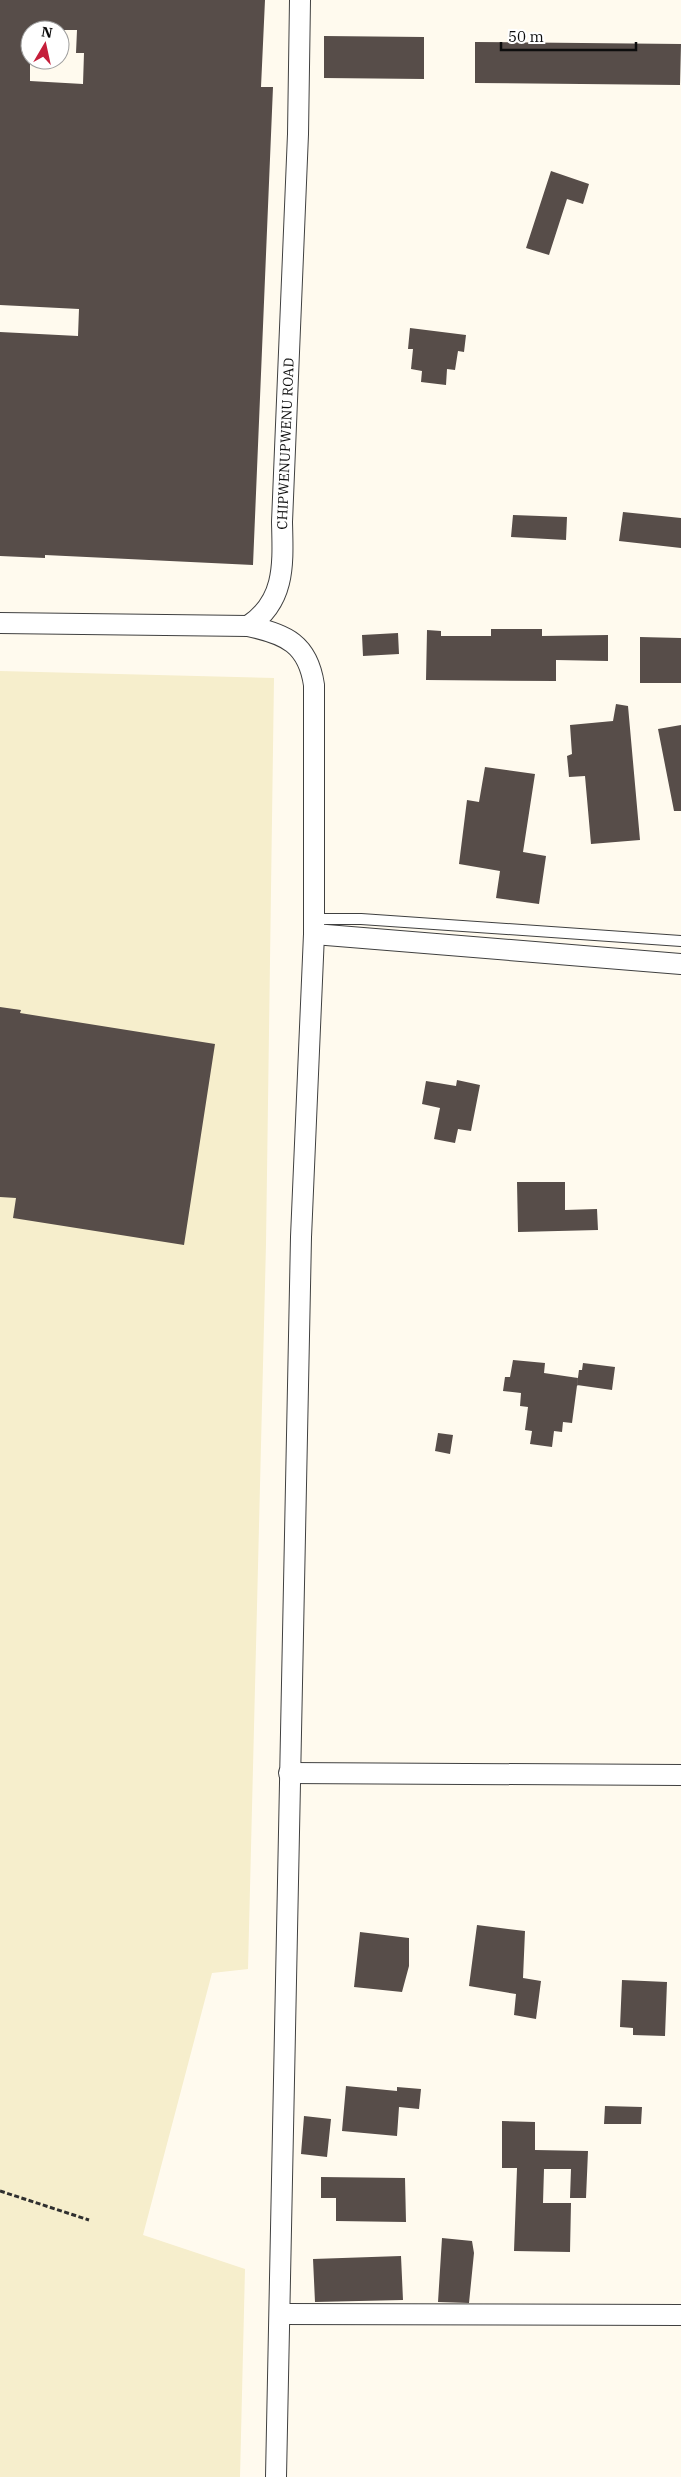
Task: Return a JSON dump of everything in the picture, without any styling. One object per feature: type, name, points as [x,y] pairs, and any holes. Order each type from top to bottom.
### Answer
[{"type":"street","name":"CHIPWENUPWENU ROAD","points":[[248,626],[269,609],[277,594],[283,555],[298,134],[300,0]]},
{"type":"street","points":[[0,623],[248,626],[285,637],[300,649],[311,667],[314,685],[314,926],[301,1237],[276,2477]]},
{"type":"street","points":[[314,926],[681,964]]},
{"type":"street","points":[[289,1773],[681,1775]]},
{"type":"street","points":[[280,2314],[681,2315]]},
{"type":"lane","points":[[314,926],[361,919],[681,941]]},
{"type":"path","points":[[0,2192],[89,2220]]},
{"type":"shaded area","points":[[0,671],[274,678],[266,1244],[248,1969],[212,1973],[143,2235],[245,2269],[240,2477],[0,2477]]},
{"type":"building","points":[[0,0],[265,0],[261,87],[273,87],[253,565],[45,555],[45,558],[0,556],[0,332],[78,336],[79,309],[0,305]]},
{"type":"building","points":[[324,36],[424,37],[424,79],[324,78]]},
{"type":"building","points":[[475,42],[681,44],[680,85],[475,83]]},
{"type":"building","points":[[551,171],[589,184],[583,204],[567,199],[549,255],[526,248]]},
{"type":"building","points":[[410,328],[466,335],[464,352],[458,351],[455,370],[447,369],[446,385],[421,382],[422,371],[411,369],[413,349],[408,349]]},
{"type":"building","points":[[623,512],[681,518],[681,548],[619,541]]},
{"type":"building","points":[[513,515],[567,517],[566,540],[511,537]]},
{"type":"building","points":[[491,629],[542,629],[542,636],[608,635],[608,661],[556,660],[556,681],[426,680],[427,630],[441,631],[441,636],[491,636]]},
{"type":"building","points":[[398,633],[399,654],[363,656],[362,635]]},
{"type":"building","points":[[640,637],[681,638],[681,683],[640,683]]},
{"type":"building","points":[[616,704],[628,706],[640,840],[591,844],[585,776],[569,777],[567,756],[572,754],[570,725],[613,721]]},
{"type":"building","points":[[681,725],[681,811],[674,811],[658,729]]},
{"type":"building","points":[[485,767],[535,774],[523,852],[546,856],[539,904],[496,898],[500,871],[459,864],[467,800],[479,802]]},
{"type":"building","points":[[0,1007],[21,1010],[20,1013],[215,1044],[184,1245],[13,1218],[16,1198],[0,1197]]},
{"type":"building","points":[[457,1080],[480,1085],[471,1131],[458,1129],[455,1143],[434,1139],[440,1108],[422,1104],[426,1081],[456,1086]]},
{"type":"building","points":[[517,1182],[565,1182],[565,1210],[597,1209],[598,1230],[518,1232]]},
{"type":"building","points":[[513,1360],[545,1363],[544,1373],[578,1378],[572,1423],[563,1422],[562,1432],[554,1431],[552,1447],[530,1444],[532,1431],[525,1430],[528,1407],[520,1406],[521,1393],[503,1391],[505,1377],[510,1377]]},
{"type":"building","points":[[583,1363],[615,1367],[612,1390],[577,1385],[579,1370],[582,1370]]},
{"type":"building","points":[[438,1433],[453,1435],[450,1454],[435,1451]]},
{"type":"building","points":[[477,1925],[525,1931],[523,1978],[541,1981],[536,2019],[514,2015],[516,1994],[469,1986]]},
{"type":"building","points":[[360,1932],[409,1938],[409,1966],[402,1992],[354,1987]]},
{"type":"building","points":[[622,1980],[667,1982],[665,2036],[633,2035],[633,2028],[620,2027]]},
{"type":"building","points":[[346,2086],[397,2091],[397,2087],[421,2089],[419,2109],[399,2107],[397,2136],[342,2131]]},
{"type":"building","points":[[605,2106],[642,2107],[641,2124],[604,2124]]},
{"type":"building","points":[[304,2116],[331,2119],[327,2157],[301,2154]]},
{"type":"building","points":[[502,2121],[535,2122],[535,2150],[588,2151],[586,2198],[570,2198],[571,2169],[544,2169],[543,2203],[571,2203],[570,2252],[514,2251],[517,2168],[502,2168]]},
{"type":"building","points":[[321,2177],[405,2178],[406,2222],[336,2221],[336,2198],[321,2198]]},
{"type":"building","points":[[442,2238],[472,2241],[474,2253],[469,2303],[438,2302]]},
{"type":"building","points":[[401,2256],[403,2300],[315,2302],[313,2259]]}]
